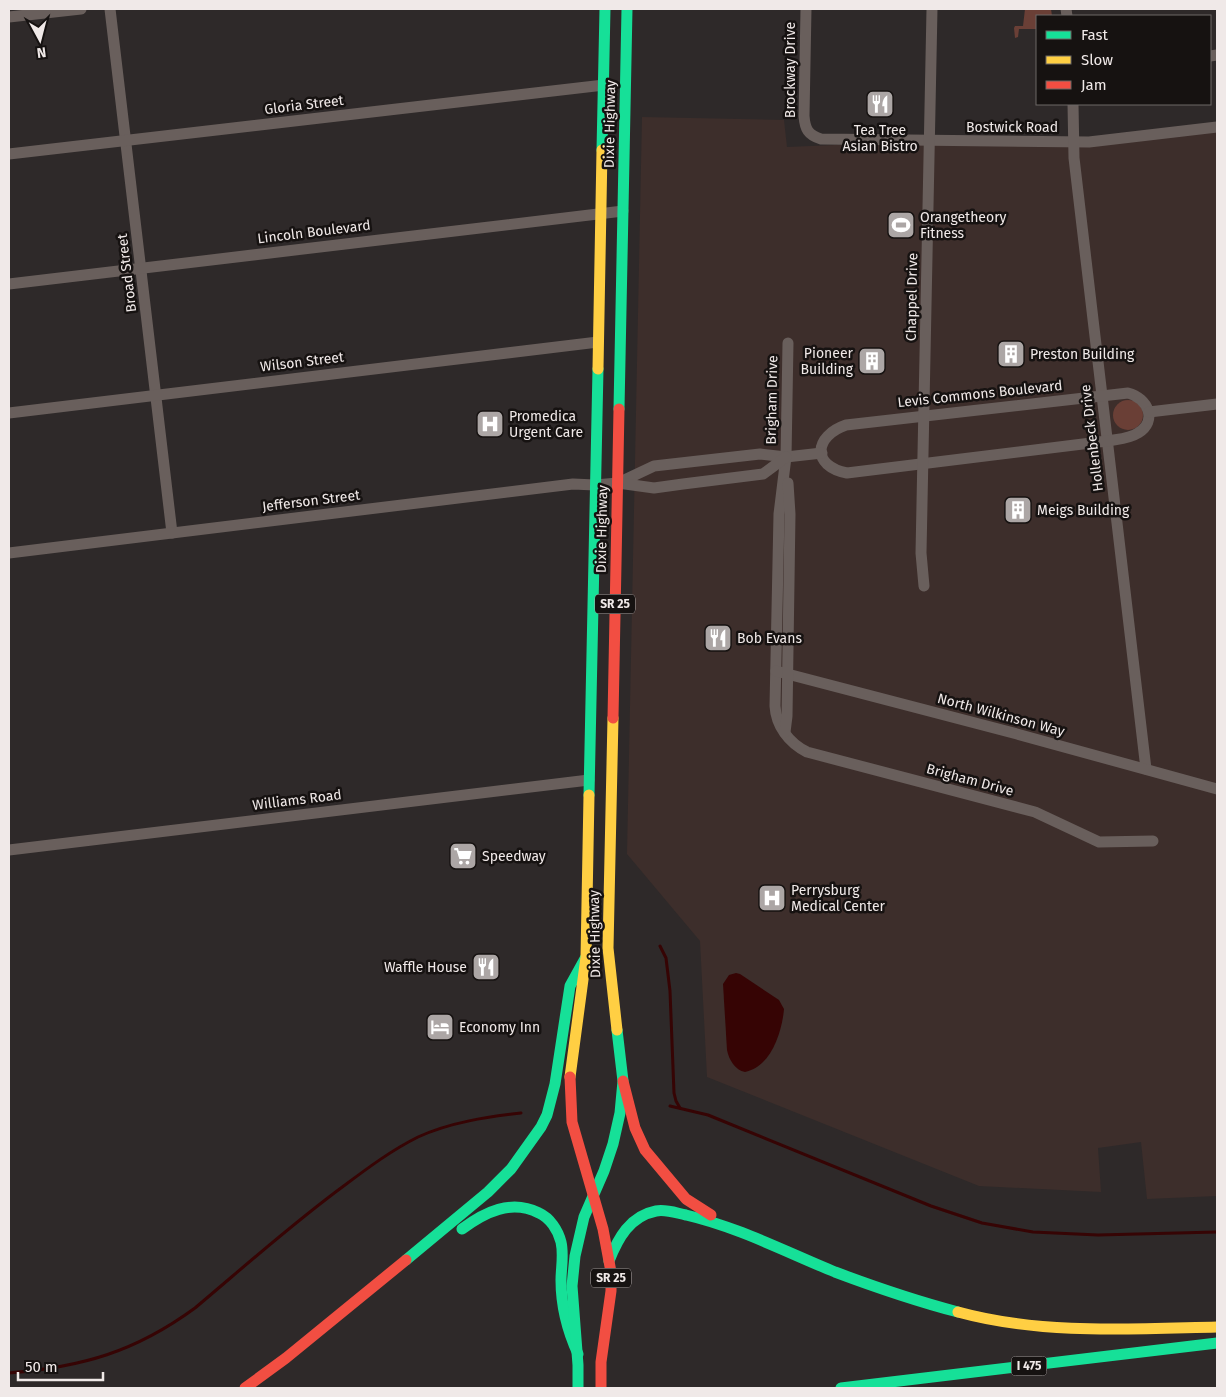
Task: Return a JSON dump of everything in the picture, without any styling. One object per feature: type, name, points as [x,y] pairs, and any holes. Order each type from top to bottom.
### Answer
[{"type":"main road","name":"Dixie Highway","points":[[601,1388],[601,1362],[611,1291],[609,1260],[594,1194],[586,1174],[572,1122],[570,1080],[586,957],[605,9]]},
{"type":"main road","name":"Dixie Highway","points":[[578,1388],[578,1360],[572,1286],[574,1263],[580,1232],[604,1171],[615,1136],[620,1113],[623,1081],[608,948],[627,9]]},
{"type":"main road","points":[[245,1388],[293,1352],[488,1192],[511,1169],[541,1128],[547,1115],[556,1084],[570,986],[586,957]]},
{"type":"main road","points":[[623,1081],[635,1128],[645,1150],[686,1199],[732,1228]]},
{"type":"main road","points":[[245,1388],[274,1373],[308,1349],[468,1224],[484,1214],[516,1205],[532,1208],[540,1212],[547,1217],[557,1231],[561,1242],[562,1300],[565,1322],[578,1360]]},
{"type":"main road","points":[[609,1260],[618,1239],[628,1225],[640,1217],[656,1211],[669,1211],[697,1217],[732,1228],[793,1255],[883,1289],[966,1314],[1008,1323],[1102,1329],[1217,1327]]},
{"type":"main road","name":"I 475","points":[[841,1388],[1217,1343]]},
{"type":"street","points":[[9,18],[81,9]]},
{"type":"street","name":"Broad Street","points":[[110,9],[172,533]]},
{"type":"street","name":"Brockway Drive","points":[[806,9],[804,116],[807,132]]},
{"type":"street","name":"Chappel Drive","points":[[924,586],[921,560],[932,9]]},
{"type":"street","name":"Gloria Street","points":[[9,154],[604,85]]},
{"type":"street","name":"Hollenbeck Drive","points":[[1074,105],[1074,158],[1146,769]]},
{"type":"street","name":"Bostwick Road","points":[[807,132],[814,137],[828,140],[1089,142],[1217,127]]},
{"type":"street","name":"Lincoln Boulevard","points":[[9,284],[623,211]]},
{"type":"street","name":"Wilson Street","points":[[9,413],[598,342]]},
{"type":"street","name":"Brigham Drive","points":[[785,732],[788,674],[790,514],[786,457],[788,343]]},
{"type":"street","name":"Levis Commons Boulevard","points":[[822,453],[824,438],[837,428],[846,425],[924,415],[1128,393],[1135,395],[1146,404],[1149,412]]},
{"type":"street","points":[[618,482],[654,466],[760,454],[786,457],[822,453],[825,462],[829,466],[847,473],[1107,441],[1136,435],[1144,429],[1148,422],[1149,412],[1217,404]]},
{"type":"street","points":[[618,482],[654,488],[763,474],[786,457]]},
{"type":"street","name":"Brigham Drive","points":[[786,457],[779,514],[776,713],[778,721],[790,742],[807,752],[1035,812],[1099,842],[1153,841]]},
{"type":"street","name":"Jefferson Street","points":[[9,553],[573,484],[595,485],[618,482]]},
{"type":"street","name":"North Wilkinson Way","points":[[776,671],[1217,789]]},
{"type":"street","name":"Williams Road","points":[[9,850],[589,780]]},
{"type":"shaded area","points":[[1025,9],[1051,9],[1052,15],[1036,15],[1036,29],[1019,29],[1018,37],[1015,38],[1015,26],[1023,26]]},
{"type":"shaded area","points":[[642,117],[784,120],[787,147],[930,141],[1062,142],[1217,127],[1217,1196],[1147,1199],[1141,1142],[1098,1148],[1101,1192],[979,1186],[707,1077],[700,941],[627,854]]},
{"type":"shaded area","points":[[1128,400],[1139,404],[1143,415],[1139,426],[1128,430],[1117,426],[1113,415],[1117,404]]},
{"type":"shaded area","points":[[736,973],[779,1000],[784,1009],[781,1028],[774,1047],[762,1063],[754,1069],[745,1072],[733,1064],[727,1050],[723,984],[729,975]]},
{"type":"waterway","points":[[660,946],[666,958],[670,991],[674,1093],[680,1108]]},
{"type":"waterway","points":[[670,1106],[708,1115],[931,1206],[982,1223],[1033,1232],[1098,1235],[1217,1232]]},
{"type":"waterway","points":[[9,1373],[84,1361],[107,1355],[151,1336],[195,1308],[307,1214],[399,1147],[443,1127],[482,1118],[521,1113]]},
{"type":"traffic: fast","points":[[602,150],[605,9]]},
{"type":"traffic: fast","points":[[619,409],[627,9]]},
{"type":"traffic: fast","points":[[589,795],[598,369]]},
{"type":"traffic: fast","points":[[406,1260],[488,1192],[511,1169],[541,1127],[547,1115],[555,1084],[570,986],[586,957]]},
{"type":"traffic: fast","points":[[578,1388],[572,1286],[575,1256],[584,1217],[604,1171],[620,1113],[623,1081],[617,1030]]},
{"type":"traffic: fast","points":[[462,1229],[480,1217],[508,1207],[529,1209],[543,1215],[550,1221],[556,1229],[561,1242],[563,1309],[578,1354]]},
{"type":"traffic: fast","points":[[609,1261],[616,1244],[632,1223],[647,1214],[656,1211],[667,1211],[724,1226],[762,1240],[850,1278],[958,1312]]},
{"type":"traffic: fast","points":[[841,1388],[1217,1343]]},
{"type":"traffic: slow","points":[[598,369],[602,150]]},
{"type":"traffic: slow","points":[[613,718],[608,948],[617,1030]]},
{"type":"traffic: slow","points":[[570,1077],[586,957],[589,795]]},
{"type":"traffic: slow","points":[[958,1312],[1022,1324],[1087,1329],[1217,1327]]},
{"type":"traffic: jam","points":[[613,718],[619,409]]},
{"type":"traffic: jam","points":[[570,1077],[572,1122],[603,1229],[611,1272],[611,1291],[601,1362],[601,1388]]},
{"type":"traffic: jam","points":[[623,1081],[635,1128],[645,1150],[686,1199],[711,1215]]},
{"type":"traffic: jam","points":[[245,1388],[286,1358],[406,1260]]},
{"type":"place","name":"Tea Tree Asian Bistro","points":[[880,104]]},
{"type":"place","name":"Orangetheory Fitness","points":[[901,225]]},
{"type":"place","name":"Preston Building","points":[[1011,354]]},
{"type":"place","name":"Pioneer Building","points":[[872,361]]},
{"type":"place","name":"Promedica Urgent Care","points":[[490,424]]},
{"type":"place","name":"Meigs Building","points":[[1018,510]]},
{"type":"place","name":"Bob Evans","points":[[718,638]]},
{"type":"place","name":"Speedway","points":[[463,856]]},
{"type":"place","name":"Perrysburg Medical Center","points":[[772,898]]},
{"type":"place","name":"Waffle House","points":[[486,967]]},
{"type":"place","name":"Economy Inn","points":[[440,1027]]}]
